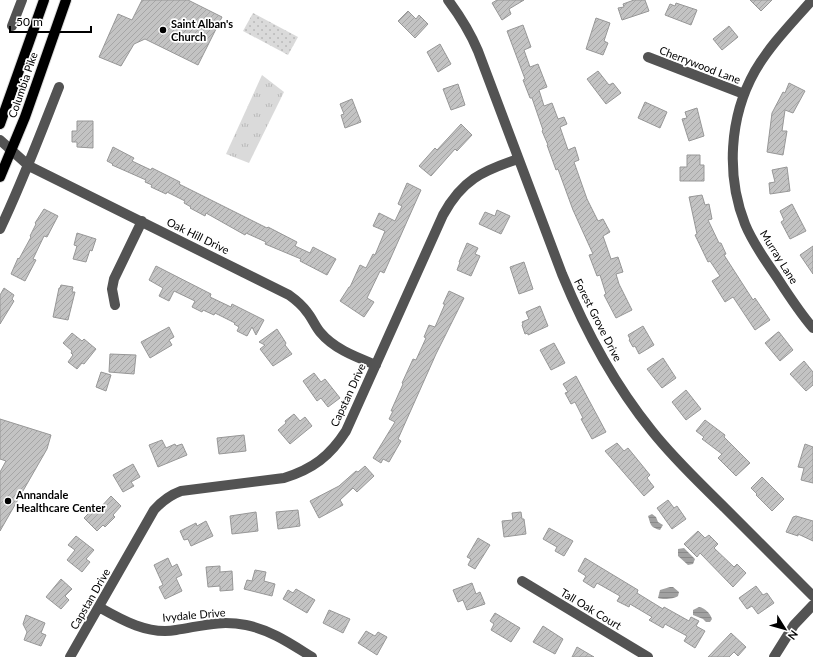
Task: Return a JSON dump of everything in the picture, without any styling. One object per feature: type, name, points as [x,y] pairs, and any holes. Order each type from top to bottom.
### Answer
[{"type":"main road","name":"Columbia Pike","points":[[0,124],[44,0]]},
{"type":"main road","name":"Columbia Pike","points":[[0,177],[25,117],[66,0]]},
{"type":"street","points":[[12,26],[22,0]]},
{"type":"street","name":"Forest Grove Drive","points":[[448,0],[460,16],[478,51],[576,308],[603,360],[626,397],[677,460],[813,596]]},
{"type":"street","name":"Murray Lane","points":[[812,0],[768,52],[744,94],[734,138],[733,160],[735,186],[739,206],[754,244],[796,306],[813,328]]},
{"type":"street","name":"Cherrywood Lane","points":[[648,57],[744,94]]},
{"type":"street","points":[[0,229],[29,166],[58,87]]},
{"type":"street","name":"Oak Hill Drive","points":[[0,140],[29,166],[289,295],[299,302],[320,332],[329,341],[338,348],[376,365]]},
{"type":"street","name":"Capstan Drive","points":[[70,657],[154,510],[161,502],[171,495],[181,491],[284,478],[299,473],[325,457],[338,443],[346,431],[450,202],[470,181],[483,172],[518,159]]},
{"type":"street","points":[[115,305],[112,289],[114,279],[142,221]]},
{"type":"street","name":"Tall Oak Court","points":[[522,581],[648,657]]},
{"type":"street","points":[[774,657],[794,625],[813,605]]},
{"type":"street","name":"Ivydale Drive","points":[[99,607],[135,626],[152,630],[176,630],[210,624],[228,623],[246,625],[264,630],[312,657]]},
{"type":"green space","points":[[253,13],[298,37],[288,55],[243,31]]},
{"type":"green space","points":[[262,75],[284,92],[249,163],[226,154]]},
{"type":"shaded area","points":[[652,514],[656,517],[658,522],[663,525],[660,530],[654,528],[650,524],[648,516]]},
{"type":"shaded area","points":[[684,548],[695,559],[693,564],[688,565],[678,556],[678,549]]},
{"type":"shaded area","points":[[673,587],[679,592],[678,596],[668,599],[658,598],[660,590]]},
{"type":"shaded area","points":[[699,607],[703,608],[709,613],[712,619],[710,622],[706,622],[703,619],[693,615],[693,610]]},
{"type":"building","name":"Saint Alban's Church","points":[[142,0],[188,0],[222,17],[198,65],[145,39],[134,44],[121,66],[99,57],[118,14],[132,20]]},
{"type":"building","points":[[497,0],[524,0],[509,9],[511,14],[502,20],[492,3]]},
{"type":"building","points":[[634,0],[645,0],[649,11],[622,20],[618,8],[624,7],[623,4]]},
{"type":"building","points":[[750,0],[772,0],[761,11]]},
{"type":"building","points":[[676,3],[697,10],[691,25],[665,15],[670,4],[675,6]]},
{"type":"building","points":[[408,11],[416,19],[419,15],[428,24],[415,38],[398,21]]},
{"type":"building","points":[[596,18],[610,23],[604,41],[608,43],[603,55],[586,49]]},
{"type":"building","points":[[523,25],[531,47],[524,50],[530,67],[538,64],[547,87],[539,90],[544,106],[552,103],[558,119],[564,117],[567,124],[560,127],[568,150],[575,147],[579,160],[574,162],[587,199],[598,221],[603,219],[610,232],[603,236],[611,259],[618,257],[623,272],[616,274],[619,284],[632,310],[616,318],[604,295],[606,294],[600,275],[597,276],[589,255],[593,254],[573,210],[558,169],[556,170],[532,98],[530,98],[523,80],[525,79],[507,31]]},
{"type":"building","points":[[729,26],[738,37],[722,50],[713,39]]},
{"type":"building","points":[[440,44],[451,64],[438,72],[427,52]]},
{"type":"building","points":[[598,71],[609,85],[613,83],[621,93],[606,104],[587,79]]},
{"type":"building","points":[[789,83],[805,91],[793,113],[785,110],[782,131],[787,131],[783,155],[767,152],[772,113],[783,92],[785,93]]},
{"type":"building","points":[[458,84],[465,105],[451,110],[443,89]]},
{"type":"building","points":[[352,99],[361,122],[345,128],[341,115],[344,114],[340,104]]},
{"type":"building","points":[[645,102],[667,112],[660,128],[638,118]]},
{"type":"building","points":[[697,108],[704,136],[689,141],[682,119],[687,118],[685,112]]},
{"type":"building","points":[[77,121],[93,121],[93,148],[77,147],[77,142],[72,142],[72,131],[77,131]]},
{"type":"building","points":[[461,124],[472,135],[457,151],[455,149],[431,176],[419,166],[435,148],[437,150]]},
{"type":"building","points":[[113,147],[134,158],[132,161],[151,170],[152,168],[180,182],[179,184],[297,242],[295,246],[310,253],[313,247],[336,259],[327,275],[300,261],[301,259],[265,244],[266,242],[246,233],[245,235],[206,213],[205,216],[190,208],[191,207],[184,203],[185,201],[167,192],[166,194],[151,187],[152,185],[145,182],[146,180],[112,165],[113,164],[107,161]]},
{"type":"building","points":[[687,155],[700,155],[700,165],[704,165],[704,181],[680,181],[680,167],[687,167]]},
{"type":"building","points":[[787,167],[790,191],[770,194],[769,183],[775,182],[772,170]]},
{"type":"building","points":[[407,183],[421,190],[384,273],[380,271],[367,298],[374,302],[364,317],[340,301],[350,287],[360,265],[366,268],[373,254],[375,255],[385,231],[373,226],[379,213],[395,221],[402,206],[398,204]]},
{"type":"building","points":[[702,195],[705,205],[709,204],[712,219],[708,220],[719,243],[721,243],[726,254],[724,255],[753,300],[755,298],[770,320],[755,330],[733,297],[725,302],[712,281],[720,276],[710,261],[708,262],[695,235],[697,234],[689,197]]},
{"type":"building","points":[[792,204],[806,231],[790,239],[781,222],[784,220],[780,211]]},
{"type":"building","points":[[44,209],[58,216],[47,237],[44,236],[33,259],[36,260],[25,281],[11,274],[18,258],[19,259],[31,237],[30,236],[36,224],[35,223]]},
{"type":"building","points":[[497,210],[510,216],[501,234],[479,224],[485,212],[495,216]]},
{"type":"building","points":[[77,233],[96,239],[86,262],[73,259],[77,246],[74,245]]},
{"type":"building","points":[[467,243],[478,248],[475,254],[480,256],[471,276],[457,270]]},
{"type":"building","points":[[813,246],[813,274],[800,255]]},
{"type":"building","points":[[524,262],[533,289],[519,294],[510,267]]},
{"type":"building","points":[[156,266],[211,294],[210,297],[231,307],[232,304],[264,320],[256,335],[252,327],[247,336],[237,331],[239,327],[234,324],[235,323],[215,313],[214,315],[203,310],[202,312],[192,307],[195,301],[174,291],[169,301],[159,296],[163,288],[149,280]]},
{"type":"building","points":[[61,285],[73,287],[72,292],[75,292],[68,320],[53,317],[59,288]]},
{"type":"building","points":[[4,288],[14,295],[12,299],[14,301],[0,324],[0,295]]},
{"type":"building","points":[[449,291],[464,298],[436,354],[398,439],[401,441],[389,462],[383,459],[381,463],[373,458],[395,422],[389,419],[403,384],[402,383],[413,359],[416,360],[426,338],[424,337],[429,325],[435,327]]},
{"type":"building","points":[[540,306],[548,326],[528,335],[528,333],[525,334],[522,322],[529,319],[526,312]]},
{"type":"building","points":[[643,326],[654,345],[639,354],[635,346],[633,347],[628,335]]},
{"type":"building","points":[[169,327],[174,337],[169,340],[172,345],[150,358],[141,342]]},
{"type":"building","points":[[277,329],[286,343],[285,345],[292,354],[273,366],[260,349],[265,345],[259,342]]},
{"type":"building","points":[[778,332],[793,350],[780,361],[765,343]]},
{"type":"building","points":[[72,333],[82,341],[84,339],[96,349],[84,364],[82,363],[77,369],[68,362],[73,355],[71,353],[72,351],[63,343]]},
{"type":"building","points":[[554,343],[565,363],[551,370],[540,350]]},
{"type":"building","points":[[110,354],[136,355],[134,374],[109,372]]},
{"type":"building","points":[[663,358],[676,378],[662,388],[647,369]]},
{"type":"building","points":[[804,361],[813,372],[813,385],[806,391],[790,374]]},
{"type":"building","points":[[101,372],[111,375],[106,391],[96,387]]},
{"type":"building","points":[[314,373],[321,382],[325,379],[340,398],[328,407],[321,398],[317,401],[303,381]]},
{"type":"building","points":[[576,376],[606,432],[592,439],[581,419],[583,418],[575,402],[571,404],[565,393],[568,392],[563,384]]},
{"type":"building","points":[[686,390],[701,409],[686,420],[672,402]]},
{"type":"building","points":[[294,414],[300,421],[305,417],[312,426],[290,444],[278,430],[286,423],[285,421]]},
{"type":"building","name":"Annandale Healthcare Center","points":[[0,419],[51,435],[47,449],[0,531],[0,472],[6,461],[0,459]]},
{"type":"building","points":[[705,420],[725,435],[724,437],[750,463],[736,476],[718,458],[722,454],[702,439],[704,437],[696,431]]},
{"type":"building","points":[[244,435],[246,451],[219,454],[217,438]]},
{"type":"building","points":[[162,440],[166,448],[175,444],[176,446],[182,444],[187,455],[158,467],[149,445]]},
{"type":"building","points":[[617,443],[624,451],[628,448],[650,475],[647,478],[654,487],[644,496],[605,451]]},
{"type":"building","points":[[805,444],[813,447],[813,483],[801,480],[804,468],[798,467]]},
{"type":"building","points":[[133,464],[140,477],[131,482],[134,486],[123,492],[113,475]]},
{"type":"building","points":[[365,466],[374,476],[357,492],[353,488],[340,500],[343,505],[319,518],[310,501],[339,486],[356,471],[358,472]]},
{"type":"building","points":[[762,477],[784,499],[772,511],[751,488]]},
{"type":"building","points":[[111,496],[121,506],[113,515],[115,517],[105,527],[103,525],[97,531],[84,518],[96,506],[99,509]]},
{"type":"building","points":[[668,500],[674,508],[677,506],[686,519],[672,529],[657,508]]},
{"type":"building","points":[[298,510],[300,526],[278,529],[276,512]]},
{"type":"building","points":[[256,512],[258,531],[232,534],[230,516]]},
{"type":"building","points":[[521,512],[522,519],[524,519],[526,534],[504,537],[502,521],[513,520],[512,513]]},
{"type":"building","points":[[796,516],[813,521],[813,541],[798,534],[798,536],[786,532],[793,517]]},
{"type":"building","points":[[206,521],[213,536],[191,546],[188,539],[184,540],[180,531],[196,523],[197,526]]},
{"type":"building","points":[[549,528],[573,541],[564,556],[555,551],[557,547],[543,539]]},
{"type":"building","points":[[698,531],[705,538],[709,535],[718,544],[714,548],[734,567],[737,564],[746,573],[733,587],[700,553],[697,557],[684,544]]},
{"type":"building","points":[[76,536],[94,550],[86,559],[90,562],[82,572],[67,560],[75,550],[68,545]]},
{"type":"building","points":[[478,538],[490,545],[475,569],[468,565],[471,559],[467,557]]},
{"type":"building","points":[[168,558],[172,567],[177,564],[182,575],[176,578],[182,591],[165,599],[159,587],[163,585],[154,565]]},
{"type":"building","points":[[585,558],[638,590],[637,593],[663,609],[664,607],[689,621],[691,617],[699,621],[696,626],[705,631],[695,648],[684,641],[687,636],[665,624],[663,628],[649,620],[652,617],[630,604],[629,607],[617,601],[620,596],[597,583],[594,588],[583,581],[586,576],[578,571]]},
{"type":"building","points":[[220,566],[220,572],[232,571],[233,590],[220,591],[220,586],[208,587],[206,567]]},
{"type":"building","points":[[255,570],[266,572],[264,581],[275,584],[272,596],[244,589],[247,580],[252,581]]},
{"type":"building","points":[[61,579],[72,589],[65,596],[69,600],[61,609],[46,597]]},
{"type":"building","points":[[472,583],[476,594],[480,592],[485,604],[467,610],[463,600],[458,602],[453,590]]},
{"type":"building","points":[[756,586],[763,595],[767,593],[774,603],[758,614],[752,606],[747,609],[739,598]]},
{"type":"building","points":[[296,589],[315,600],[307,613],[283,599],[288,590],[293,593]]},
{"type":"building","points":[[329,610],[350,619],[343,633],[323,623]]},
{"type":"building","points":[[495,613],[520,628],[511,642],[491,630],[494,624],[490,621]]},
{"type":"building","points":[[26,615],[45,623],[41,633],[46,635],[41,646],[24,640],[27,632],[23,624]]},
{"type":"building","points":[[543,626],[563,639],[555,654],[533,642]]},
{"type":"building","points":[[366,631],[375,636],[378,632],[387,637],[377,655],[358,643]]},
{"type":"building","points":[[731,633],[746,647],[738,656],[734,652],[729,657],[708,657]]},
{"type":"building","points":[[577,647],[594,657],[572,657]]},
{"type":"place","name":"Saint Alban's Church","points":[[163,30]]},
{"type":"place","name":"Annandale Healthcare Center","points":[[8,501]]}]
